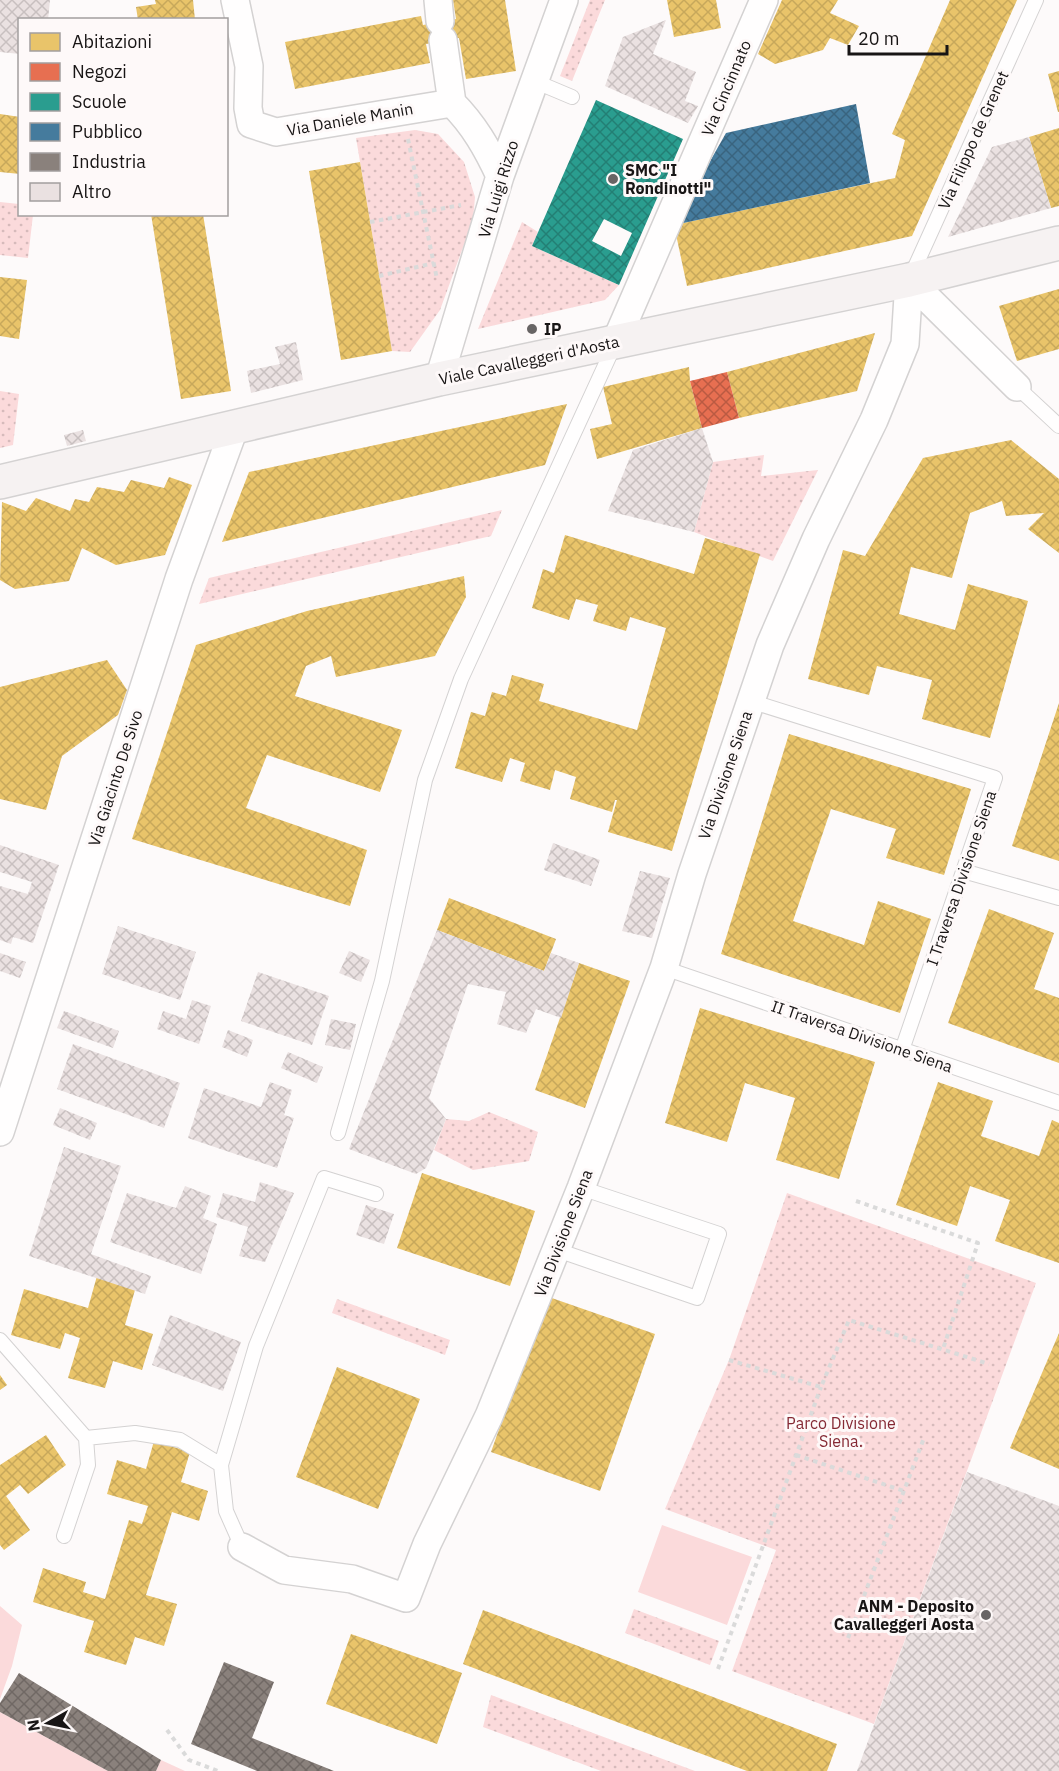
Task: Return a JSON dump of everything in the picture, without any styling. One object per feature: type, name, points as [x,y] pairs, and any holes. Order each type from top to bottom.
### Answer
[{"type":"street","name":"Via Daniele Manin","points":[[235,0],[249,66],[248,108],[251,124],[276,132],[452,103]]},
{"type":"street","name":"Via Luigi Rizzo","points":[[439,380],[500,176],[564,0]]},
{"type":"street","name":"Via Cincinnato","points":[[616,341],[764,0]]},
{"type":"street","points":[[440,20],[452,103],[468,118],[484,143],[500,176]]},
{"type":"street","name":"Viale Cavalleggeri d'Aosta","points":[[0,482],[439,380],[909,280],[1059,243]]},
{"type":"street","points":[[909,280],[1017,387]]},
{"type":"street","name":"Via Divisione Siena","points":[[242,1547],[284,1570],[352,1579],[406,1598],[427,1544],[489,1416],[581,1188],[664,968],[692,874],[770,645],[806,560],[874,420],[905,344],[909,280]]},
{"type":"street","name":"Via Giacinto De Sivo","points":[[0,1132],[179,579],[235,426]]},
{"type":"lane","name":"Via Filippo de Grenet","points":[[909,280],[1036,0]]},
{"type":"lane","points":[[534,81],[572,97]]},
{"type":"lane","points":[[338,1133],[382,981],[429,768],[461,680],[616,341]]},
{"type":"lane","points":[[1017,387],[1059,426]]},
{"type":"lane","name":"I Traversa Divisione Siena","points":[[750,701],[995,778],[902,1050]]},
{"type":"lane","points":[[963,871],[1059,898]]},
{"type":"lane","name":"II Traversa Divisione Siena","points":[[664,968],[1059,1103]]},
{"type":"lane","name":"Via Divisione Siena","points":[[242,1547],[226,1511],[221,1465],[256,1346],[324,1178],[376,1194]]},
{"type":"lane","points":[[557,1250],[698,1298],[719,1234],[581,1188]]},
{"type":"lane","points":[[0,1340],[86,1437],[88,1465],[64,1536]]},
{"type":"lane","points":[[86,1437],[135,1433],[180,1440],[221,1465]]},
{"type":"path","points":[[406,131],[438,283]]},
{"type":"path","points":[[370,222],[464,204]]},
{"type":"path","points":[[379,276],[434,263]]},
{"type":"path","points":[[856,1201],[978,1243],[943,1349]]},
{"type":"path","points":[[718,1669],[820,1387],[849,1320],[988,1364]]},
{"type":"path","points":[[729,1360],[820,1387]]},
{"type":"path","points":[[848,1638],[924,1438]]},
{"type":"path","points":[[795,1455],[904,1491]]},
{"type":"path","points":[[166,1730],[189,1760],[218,1771]]},
{"type":"green space","points":[[590,0],[605,0],[572,81],[560,76]]},
{"type":"green space","points":[[415,130],[438,134],[464,162],[475,197],[473,220],[440,310],[410,352],[392,351],[356,138]]},
{"type":"green space","points":[[0,202],[18,204],[18,216],[33,216],[28,258],[0,255]]},
{"type":"green space","points":[[522,222],[538,232],[532,246],[619,285],[605,300],[478,329]]},
{"type":"green space","points":[[0,391],[19,394],[13,445],[0,448]]},
{"type":"green space","points":[[764,455],[761,476],[818,470],[773,561],[694,532],[713,462]]},
{"type":"green space","points":[[502,510],[491,536],[199,604],[209,578]]},
{"type":"green space","points":[[489,1112],[538,1132],[529,1161],[473,1170],[434,1150],[446,1119],[469,1121]]},
{"type":"green space","name":"Parco Divisione Siena.","points":[[787,1193],[1036,1283],[874,1724],[732,1671],[776,1550],[665,1509],[729,1360]]},
{"type":"green space","points":[[337,1299],[450,1340],[445,1355],[332,1313]]},
{"type":"green space","points":[[662,1525],[752,1557],[727,1625],[638,1592]]},
{"type":"green space","points":[[0,1606],[22,1625],[12,1666],[0,1699]]},
{"type":"green space","points":[[634,1609],[719,1641],[710,1665],[625,1633]]},
{"type":"green space","points":[[491,1695],[695,1771],[601,1771],[483,1727]]},
{"type":"green space","points":[[0,1712],[108,1771],[0,1771]]},
{"type":"green space","points":[[161,1760],[185,1771],[156,1771]]},
{"type":"building: Abitazioni","points":[[155,0],[193,0],[195,18],[138,18],[136,7],[156,4]]},
{"type":"building: Abitazioni","points":[[453,0],[505,0],[516,71],[466,79],[459,38],[426,44],[430,63],[295,89],[285,42],[421,16],[423,25],[456,19]]},
{"type":"building: Abitazioni","points":[[667,0],[716,0],[721,28],[674,37]]},
{"type":"building: Abitazioni","points":[[782,0],[838,0],[830,13],[859,26],[848,45],[830,38],[823,50],[775,64],[758,54]]},
{"type":"building: Abitazioni","points":[[950,0],[1017,0],[912,236],[687,286],[674,225],[895,178],[905,140],[892,134]]},
{"type":"building: Abitazioni","points":[[1059,71],[1059,112],[1058,112],[1048,74]]},
{"type":"building: Abitazioni","points":[[0,114],[18,117],[18,174],[0,172]]},
{"type":"building: Abitazioni","points":[[1059,128],[1059,206],[1051,208],[1029,137]]},
{"type":"building: Abitazioni","points":[[360,162],[392,351],[341,360],[309,171]]},
{"type":"building: Abitazioni","points":[[151,216],[203,216],[231,391],[181,399]]},
{"type":"building: Abitazioni","points":[[0,277],[27,280],[19,339],[0,336]]},
{"type":"building: Abitazioni","points":[[1059,289],[1059,349],[1017,361],[999,306]]},
{"type":"building: Abitazioni","points":[[875,333],[857,391],[739,418],[727,372]]},
{"type":"building: Abitazioni","points":[[689,367],[690,381],[702,428],[597,459],[590,429],[612,424],[603,387]]},
{"type":"building: Abitazioni","points":[[567,404],[545,465],[222,542],[249,472]]},
{"type":"building: Abitazioni","points":[[1011,440],[1059,479],[1059,553],[1028,529],[1044,513],[1006,516],[1002,501],[970,513],[952,578],[911,567],[899,614],[955,630],[968,584],[1028,601],[990,738],[922,719],[932,680],[877,666],[869,695],[808,679],[843,550],[865,556],[923,458]]},
{"type":"building: Abitazioni","points":[[169,477],[192,485],[165,555],[116,565],[82,548],[69,581],[15,589],[0,580],[2,502],[26,511],[36,498],[70,511],[75,499],[89,502],[97,487],[124,492],[131,480],[164,488]]},
{"type":"building: Abitazioni","points":[[565,535],[694,574],[705,538],[760,554],[672,851],[608,832],[617,800],[615,800],[612,812],[570,799],[576,777],[555,770],[550,790],[520,781],[525,763],[510,758],[502,782],[455,768],[471,712],[485,716],[492,692],[506,696],[512,675],[544,684],[539,701],[637,730],[666,628],[630,617],[626,631],[593,621],[598,605],[576,599],[569,620],[532,608],[543,569],[554,573]]},
{"type":"building: Abitazioni","points":[[464,576],[466,597],[435,656],[336,677],[331,656],[306,666],[295,696],[402,730],[380,792],[267,755],[246,808],[367,850],[350,906],[132,839],[196,645],[307,611]]},
{"type":"building: Abitazioni","points":[[107,660],[127,690],[118,715],[62,756],[46,810],[0,799],[0,687]]},
{"type":"building: Abitazioni","points":[[1059,703],[1059,861],[1012,846]]},
{"type":"building: Abitazioni","points":[[789,734],[971,789],[944,875],[886,858],[896,829],[831,809],[793,921],[864,945],[878,901],[931,919],[900,1013],[721,954]]},
{"type":"building: Abitazioni","points":[[449,898],[556,939],[544,971],[437,930]]},
{"type":"building: Abitazioni","points":[[989,909],[1054,933],[1034,989],[1059,998],[1059,1063],[948,1023]]},
{"type":"building: Abitazioni","points":[[579,963],[630,981],[585,1108],[535,1090]]},
{"type":"building: Abitazioni","points":[[700,1008],[875,1062],[839,1179],[776,1160],[795,1098],[745,1083],[727,1142],[665,1123]]},
{"type":"building: Abitazioni","points":[[938,1082],[993,1101],[981,1136],[1039,1156],[1052,1120],[1059,1123],[1059,1263],[995,1241],[1010,1200],[970,1186],[957,1226],[896,1205]]},
{"type":"building: Abitazioni","points":[[422,1173],[535,1211],[510,1286],[397,1248]]},
{"type":"building: Abitazioni","points":[[97,1276],[135,1290],[125,1325],[153,1334],[142,1370],[113,1361],[105,1388],[68,1378],[80,1338],[65,1333],[60,1349],[11,1335],[24,1289],[88,1308]]},
{"type":"building: Abitazioni","points":[[546,1296],[655,1334],[600,1491],[491,1452]]},
{"type":"building: Abitazioni","points":[[1059,1333],[1059,1469],[1010,1448]]},
{"type":"building: Abitazioni","points":[[337,1367],[420,1399],[378,1509],[296,1477]]},
{"type":"building: Abitazioni","points":[[0,1375],[7,1385],[0,1390]]},
{"type":"building: Abitazioni","points":[[46,1435],[66,1465],[28,1494],[20,1485],[6,1496],[30,1530],[4,1550],[0,1545],[0,1465]]},
{"type":"building: Abitazioni","points":[[154,1441],[190,1452],[181,1482],[208,1491],[199,1521],[172,1512],[146,1595],[177,1604],[164,1646],[135,1637],[126,1665],[84,1652],[94,1621],[33,1602],[43,1568],[86,1582],[83,1592],[105,1599],[129,1520],[142,1524],[148,1506],[107,1494],[117,1460],[146,1469]]},
{"type":"building: Abitazioni","points":[[483,1610],[837,1744],[827,1771],[747,1771],[463,1664]]},
{"type":"building: Abitazioni","points":[[351,1634],[462,1673],[437,1744],[326,1704]]},
{"type":"building: Negozi","points":[[727,372],[739,418],[702,428],[690,381]]},
{"type":"building: Scuole","name":"SMC \"I Rondinotti\"","points":[[596,100],[683,139],[619,285],[532,246]],"holes":[[[604,219],[632,233],[621,256],[592,241]]]},
{"type":"building: Pubblico","points":[[856,104],[870,183],[674,225],[726,133]]},
{"type":"building: Industria","points":[[224,1662],[274,1682],[252,1738],[334,1771],[257,1771],[191,1744]]},
{"type":"building: Industria","points":[[19,1673],[161,1760],[156,1771],[108,1771],[0,1712],[0,1703]]},
{"type":"building: Altro","points":[[0,0],[50,0],[48,18],[18,18],[18,54],[0,52]]},
{"type":"building: Altro","points":[[666,20],[653,54],[696,72],[685,101],[698,106],[688,123],[605,86],[623,37]]},
{"type":"building: Altro","points":[[1029,137],[1051,208],[948,237],[992,147]]},
{"type":"building: Altro","points":[[296,342],[303,380],[251,393],[247,371],[280,364],[275,347]]},
{"type":"building: Altro","points":[[702,428],[713,462],[694,532],[608,511],[633,450]]},
{"type":"building: Altro","points":[[83,430],[86,441],[67,446],[64,435]]},
{"type":"building: Altro","points":[[553,843],[600,860],[591,886],[544,870]]},
{"type":"building: Altro","points":[[0,845],[59,865],[33,943],[13,937],[11,944],[0,940],[0,886],[28,894],[32,882],[0,872]]},
{"type":"building: Altro","points":[[640,871],[670,878],[652,938],[622,931]]},
{"type":"building: Altro","points":[[118,926],[196,952],[180,1000],[102,974]]},
{"type":"building: Altro","points":[[437,930],[544,971],[551,953],[579,963],[561,1018],[536,1009],[526,1033],[497,1024],[506,992],[468,984],[429,1098],[446,1119],[426,1168],[416,1174],[349,1149]]},
{"type":"building: Altro","points":[[349,951],[370,960],[361,982],[339,973]]},
{"type":"building: Altro","points":[[0,953],[26,962],[20,978],[0,971]]},
{"type":"building: Altro","points":[[258,972],[329,996],[312,1045],[241,1021]]},
{"type":"building: Altro","points":[[192,1000],[211,1006],[199,1044],[157,1029],[163,1011],[186,1019]]},
{"type":"building: Altro","points":[[64,1011],[119,1031],[113,1048],[57,1028]]},
{"type":"building: Altro","points":[[331,1019],[356,1024],[350,1050],[325,1045]]},
{"type":"building: Altro","points":[[228,1030],[253,1040],[247,1057],[222,1047]]},
{"type":"building: Altro","points":[[73,1044],[180,1083],[164,1128],[57,1089]]},
{"type":"building: Altro","points":[[288,1052],[323,1067],[317,1083],[281,1068]]},
{"type":"building: Altro","points":[[270,1082],[292,1090],[284,1115],[294,1118],[277,1168],[188,1138],[204,1088],[261,1107]]},
{"type":"building: Altro","points":[[60,1108],[97,1123],[90,1140],[53,1125]]},
{"type":"building: Altro","points":[[64,1147],[121,1166],[91,1254],[151,1276],[145,1294],[29,1256]]},
{"type":"building: Altro","points":[[260,1182],[294,1193],[265,1262],[239,1256],[248,1227],[216,1217],[223,1193],[255,1202]]},
{"type":"building: Altro","points":[[185,1186],[211,1196],[203,1218],[217,1224],[201,1274],[110,1242],[127,1193],[176,1208]]},
{"type":"building: Altro","points":[[366,1205],[394,1214],[384,1244],[356,1235]]},
{"type":"building: Altro","points":[[170,1315],[241,1342],[223,1391],[152,1365]]},
{"type":"building: Altro","name":"ANM - Deposito Cavalleggeri Aosta","points":[[967,1472],[1059,1506],[1059,1771],[857,1771]]},
{"type":"place","name":"SMC \"I Rondinotti\"","points":[[613,179]]},
{"type":"place","name":"IP","points":[[532,329]]},
{"type":"place","name":"ANM - Deposito Cavalleggeri Aosta","points":[[986,1615]]}]
